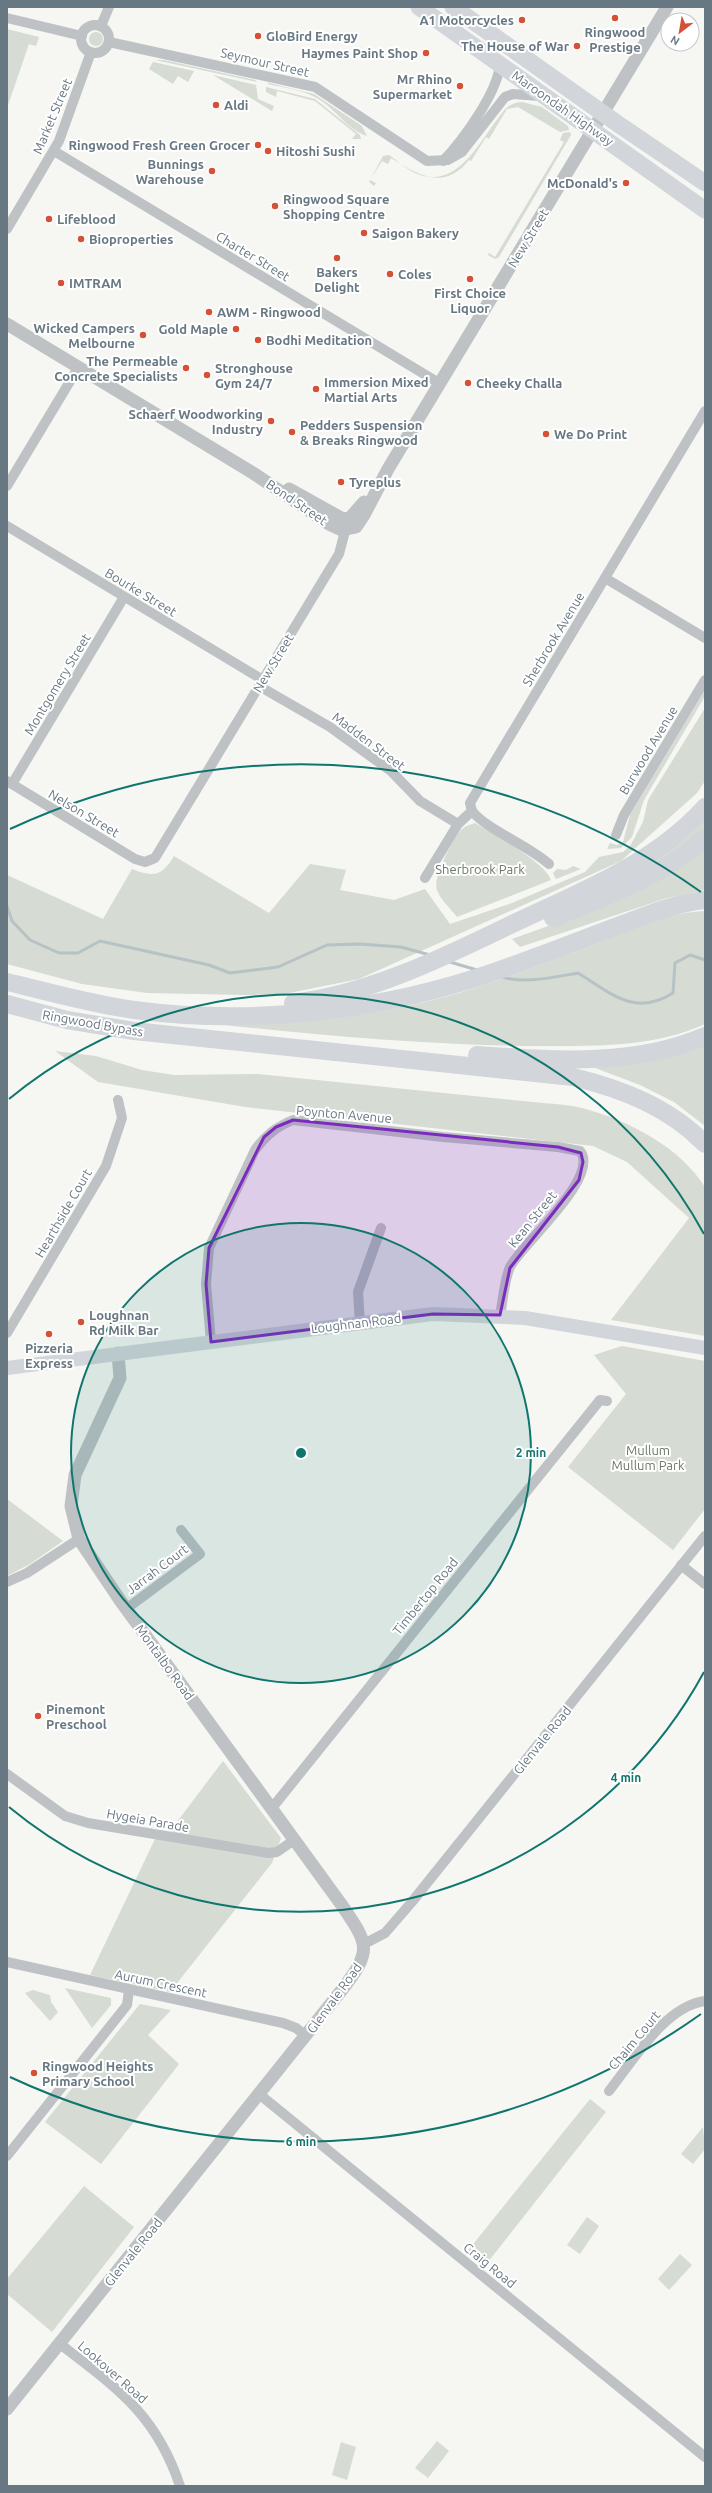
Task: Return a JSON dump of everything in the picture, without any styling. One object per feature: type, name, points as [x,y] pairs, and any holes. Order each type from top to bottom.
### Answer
[{"type":"highway","name":"Maroondah Highway","points":[[419,7],[592,128],[705,210]]},
{"type":"highway","points":[[448,7],[462,21],[585,109],[592,117],[592,128]]},
{"type":"highway","name":"Maroondah Highway","points":[[454,7],[602,113],[705,183]]},
{"type":"highway","points":[[671,160],[705,173]]},
{"type":"highway","points":[[81,999],[183,1008],[252,1008],[298,1002],[336,994],[387,979],[485,939],[590,888],[640,861],[684,828],[705,807]]},
{"type":"highway","points":[[485,939],[551,918],[618,891],[663,868],[705,838]]},
{"type":"highway","points":[[81,999],[141,1010],[198,1015],[252,1015],[339,1010],[426,993],[534,958],[659,910],[705,900]]},
{"type":"highway","name":"Ringwood Bypass","points":[[7,982],[81,999]]},
{"type":"highway","name":"Ringwood Bypass","points":[[7,1004],[102,1027],[180,1036]]},
{"type":"highway","points":[[180,1036],[565,1059],[635,1056],[658,1052],[705,1036]]},
{"type":"highway","points":[[180,1036],[573,1077],[624,1091],[677,1120],[705,1144]]},
{"type":"main road","name":"Loughnan Road","points":[[7,1368],[433,1314],[500,1315],[705,1348]]},
{"type":"street","points":[[101,26],[109,7]]},
{"type":"street","name":"New Street","points":[[150,861],[160,851],[339,554],[344,535],[345,522],[356,527],[388,469],[439,383],[592,128],[667,7]]},
{"type":"street","points":[[7,18],[82,36]]},
{"type":"street","points":[[89,26],[101,26],[107,31],[109,42],[104,50],[91,52],[84,47],[82,36],[89,26]]},
{"type":"street","name":"Seymour Street","points":[[109,42],[314,87],[420,159],[433,162],[443,161],[462,152],[505,97],[512,94],[546,96]]},
{"type":"street","name":"Market Street","points":[[7,229],[54,151],[64,128],[91,52]]},
{"type":"street","points":[[443,161],[489,95],[498,78],[500,64]]},
{"type":"street","name":"Charter Street","points":[[54,151],[439,383]]},
{"type":"street","name":"Bond Street","points":[[9,326],[253,473],[308,511],[345,522]]},
{"type":"street","points":[[7,486],[78,368]]},
{"type":"street","name":"Sherbrook Avenue","points":[[472,811],[470,803],[705,411]]},
{"type":"street","name":"Bond Street","points":[[253,473],[295,492],[345,522]]},
{"type":"street","name":"Bourke Street","points":[[7,526],[261,683]]},
{"type":"street","points":[[605,578],[705,638]]},
{"type":"street","name":"Montgomery Street","points":[[10,783],[124,597]]},
{"type":"street","name":"Burwood Avenue","points":[[616,835],[624,815],[705,680]]},
{"type":"street","name":"Madden Street","points":[[261,683],[330,727],[391,771],[420,801],[458,824]]},
{"type":"street","name":"Nelson Street","points":[[10,783],[131,856],[140,861],[150,861]]},
{"type":"street","points":[[425,878],[458,824],[472,811],[482,820],[538,854],[549,864]]},
{"type":"street","name":"Hearthside Court","points":[[7,1333],[106,1166],[122,1118],[118,1100]]},
{"type":"street","name":"Poynton Avenue","points":[[211,1342],[206,1284],[209,1248],[255,1150],[264,1137],[276,1127],[293,1120],[570,1149]]},
{"type":"street","name":"Kean Street","points":[[500,1315],[510,1268],[579,1180],[583,1156],[580,1152],[570,1149]]},
{"type":"street","points":[[360,1323],[358,1292],[381,1228]]},
{"type":"street","name":"Montalbo Road","points":[[118,1354],[120,1378],[75,1475],[71,1506],[79,1539],[126,1608],[356,1926],[364,1944]]},
{"type":"street","name":"Timbertop Road","points":[[272,1808],[601,1398]]},
{"type":"street","name":"Jarrah Court","points":[[126,1608],[200,1554],[181,1530]]},
{"type":"street","name":"Glenvale Road","points":[[7,2409],[352,1977],[364,1957],[364,1944],[385,1933],[402,1914],[705,1536]]},
{"type":"street","points":[[7,1582],[27,1573],[79,1539]]},
{"type":"street","points":[[682,1565],[705,1584]]},
{"type":"street","name":"Hygeia Parade","points":[[7,1774],[65,1816],[88,1823],[268,1853],[276,1852],[294,1840]]},
{"type":"street","name":"Aurum Crescent","points":[[7,1962],[283,2023],[296,2028],[306,2036]]},
{"type":"street","points":[[7,2156],[127,2005],[129,1990]]},
{"type":"street","name":"Chaim Court","points":[[608,2091],[671,2016],[689,2005],[705,2002]]},
{"type":"street","name":"Craig Road","points":[[259,2094],[705,2457]]},
{"type":"street","name":"Lookover Road","points":[[60,2344],[124,2395],[144,2416],[164,2446],[180,2486]]},
{"type":"highlighted area","points":[[293,1120],[558,1147],[581,1153],[583,1162],[579,1180],[510,1268],[500,1315],[433,1314],[211,1342],[206,1284],[209,1248],[264,1137],[276,1127]]},
{"type":"green space","points":[[7,29],[39,37],[36,46],[29,44],[7,108]]},
{"type":"green space","points":[[93,32],[99,32],[103,36],[103,42],[99,46],[93,46],[89,42],[89,36]]},
{"type":"green space","points":[[155,60],[164,60],[255,80],[257,82]]},
{"type":"green space","points":[[153,62],[194,71],[188,82],[178,76],[173,84],[149,69]]},
{"type":"green space","points":[[213,75],[256,85],[258,99],[274,106],[272,111]]},
{"type":"green space","points":[[269,83],[314,94],[362,126],[367,136],[354,130],[317,98],[296,90],[267,84]]},
{"type":"green space","points":[[266,87],[315,99],[360,135],[361,139],[352,139],[356,134],[315,101],[277,91],[276,97],[266,92]]},
{"type":"green space","points":[[522,102],[542,107],[568,126],[569,130],[560,132],[518,107],[507,109],[489,139],[486,137],[471,161],[469,160],[460,170],[450,175],[440,178],[430,177],[428,176],[433,177],[445,175],[456,170],[474,152],[504,110],[513,104]]},
{"type":"green space","points":[[570,132],[571,135],[499,257],[495,259],[488,255],[489,253],[495,257],[564,142],[560,140],[563,133]]},
{"type":"green space","points":[[389,155],[402,165],[391,158],[388,164],[382,161],[371,179],[383,156]]},
{"type":"green space","points":[[402,165],[428,176],[420,175],[407,168]]},
{"type":"green space","points":[[370,180],[376,183],[374,186],[369,182]]},
{"type":"green space","points":[[705,690],[705,696],[644,800],[632,837],[621,848],[607,849],[610,843],[617,845],[623,842],[630,815]]},
{"type":"green space","points":[[705,708],[705,781],[697,793],[621,861],[359,979],[284,994],[245,995],[147,993],[82,984],[7,964],[7,875],[103,919],[132,869],[146,874],[157,873],[170,863],[174,856],[269,913],[310,864],[346,870],[340,890],[394,900],[425,889],[450,924],[512,903],[585,872],[599,857],[623,852],[630,846],[643,822],[648,800]]},
{"type":"green space","points":[[705,814],[705,828],[670,855],[637,874],[643,864]]},
{"type":"green space","name":"Sherbrook Park","points":[[475,823],[529,857],[547,873],[551,880],[457,917],[438,893],[436,884],[440,868],[457,835],[467,826]]},
{"type":"green space","points":[[705,842],[705,890],[667,898],[520,947],[512,939],[551,925]]},
{"type":"green space","points":[[573,866],[581,869],[556,879],[553,873],[557,869],[566,870]]},
{"type":"green space","points":[[705,911],[705,1024],[686,1032],[666,1037],[626,1044],[504,1046],[384,1040],[224,1025],[343,1016],[430,1001],[511,976],[663,918],[691,912]]},
{"type":"green space","points":[[705,1044],[705,1126],[674,1102],[640,1085],[595,1068],[673,1055]]},
{"type":"green space","points":[[55,1051],[96,1056],[142,1070],[174,1075],[258,1074],[558,1104],[582,1108],[617,1120],[651,1137],[682,1159],[705,1187],[705,1336],[611,1320],[689,1218],[627,1162],[593,1146],[245,1107],[98,1082]]},
{"type":"green space","name":"Mullum Mullum Park","points":[[622,1346],[705,1361],[705,1509],[673,1550],[568,1467],[626,1394],[594,1355]]},
{"type":"green space","points":[[7,1499],[63,1541],[30,1564],[7,1576]]},
{"type":"green space","points":[[223,1761],[281,1838],[272,1863],[170,1992],[90,1975],[155,1839],[170,1831]]},
{"type":"green space","points":[[65,1988],[111,1998],[111,2005],[92,2028]]},
{"type":"green space","points":[[33,1990],[50,1995],[51,2002],[58,2012],[50,2021],[25,1993]]},
{"type":"green space","points":[[140,2004],[171,2010],[148,2035],[179,2064],[101,2164],[45,2122]]},
{"type":"green space","points":[[590,2099],[606,2112],[484,2267],[466,2253]]},
{"type":"green space","points":[[703,2127],[705,2149],[693,2164],[681,2154]]},
{"type":"green space","points":[[84,2186],[134,2227],[52,2332],[7,2294],[7,2279]]},
{"type":"green space","points":[[587,2217],[599,2226],[580,2254],[567,2245]]},
{"type":"green space","points":[[680,2254],[692,2265],[669,2290],[658,2279]]},
{"type":"green space","points":[[437,2441],[449,2451],[428,2478],[415,2468]]},
{"type":"green space","points":[[341,2442],[356,2447],[347,2480],[332,2475]]},
{"type":"waterway","points":[[7,906],[12,921],[30,940],[59,953],[78,953],[100,941],[209,965],[230,973],[278,967],[327,945],[360,944],[401,947],[430,955]]},
{"type":"waterway","points":[[502,977],[531,980],[578,973],[613,995],[624,1000],[635,1003],[647,1003],[659,1000],[673,993],[675,963],[690,955],[705,960]]},
{"type":"waterway","points":[[450,962],[477,970]]},
{"type":"place","name":"Ringwood Prestige","points":[[615,18]]},
{"type":"place","name":"A1 Motorcycles","points":[[522,20]]},
{"type":"place","name":"GloBird Energy","points":[[258,36]]},
{"type":"place","name":"The House of War","points":[[577,46]]},
{"type":"place","name":"Haymes Paint Shop","points":[[426,53]]},
{"type":"place","name":"Mr Rhino Supermarket","points":[[460,86]]},
{"type":"place","name":"Aldi","points":[[216,105]]},
{"type":"place","name":"Ringwood Fresh Green Grocer","points":[[258,145]]},
{"type":"place","name":"Hitoshi Sushi","points":[[268,151]]},
{"type":"place","name":"Bunnings Warehouse","points":[[212,171]]},
{"type":"place","name":"McDonald's","points":[[626,183]]},
{"type":"place","name":"Ringwood Square Shopping Centre","points":[[275,206]]},
{"type":"place","name":"Lifeblood","points":[[49,219]]},
{"type":"place","name":"Saigon Bakery","points":[[364,233]]},
{"type":"place","name":"Bioproperties","points":[[81,239]]},
{"type":"place","name":"Bakers Delight","points":[[337,258]]},
{"type":"place","name":"Coles","points":[[390,274]]},
{"type":"place","name":"First Choice Liquor","points":[[470,279]]},
{"type":"place","name":"IMTRAM","points":[[61,283]]},
{"type":"place","name":"AWM - Ringwood","points":[[209,312]]},
{"type":"place","name":"Gold Maple","points":[[236,329]]},
{"type":"place","name":"Wicked Campers Melbourne","points":[[143,335]]},
{"type":"place","name":"Bodhi Meditation","points":[[258,340]]},
{"type":"place","name":"The Permeable Concrete Specialists","points":[[186,368]]},
{"type":"place","name":"Stronghouse Gym 24/7","points":[[207,375]]},
{"type":"place","name":"Cheeky Challa","points":[[468,383]]},
{"type":"place","name":"Immersion Mixed Martial Arts","points":[[316,389]]},
{"type":"place","name":"Schaerf Woodworking Industry","points":[[271,421]]},
{"type":"place","name":"Pedders Suspension & Breaks Ringwood","points":[[292,432]]},
{"type":"place","name":"We Do Print","points":[[546,434]]},
{"type":"place","name":"Tyreplus","points":[[341,482]]},
{"type":"place","name":"Loughnan Rd Milk Bar","points":[[81,1322]]},
{"type":"place","name":"Pizzeria Express","points":[[49,1334]]},
{"type":"place","name":"Pinemont Preschool","points":[[38,1716]]},
{"type":"place","name":"Ringwood Heights Primary School","points":[[34,2073]]}]
